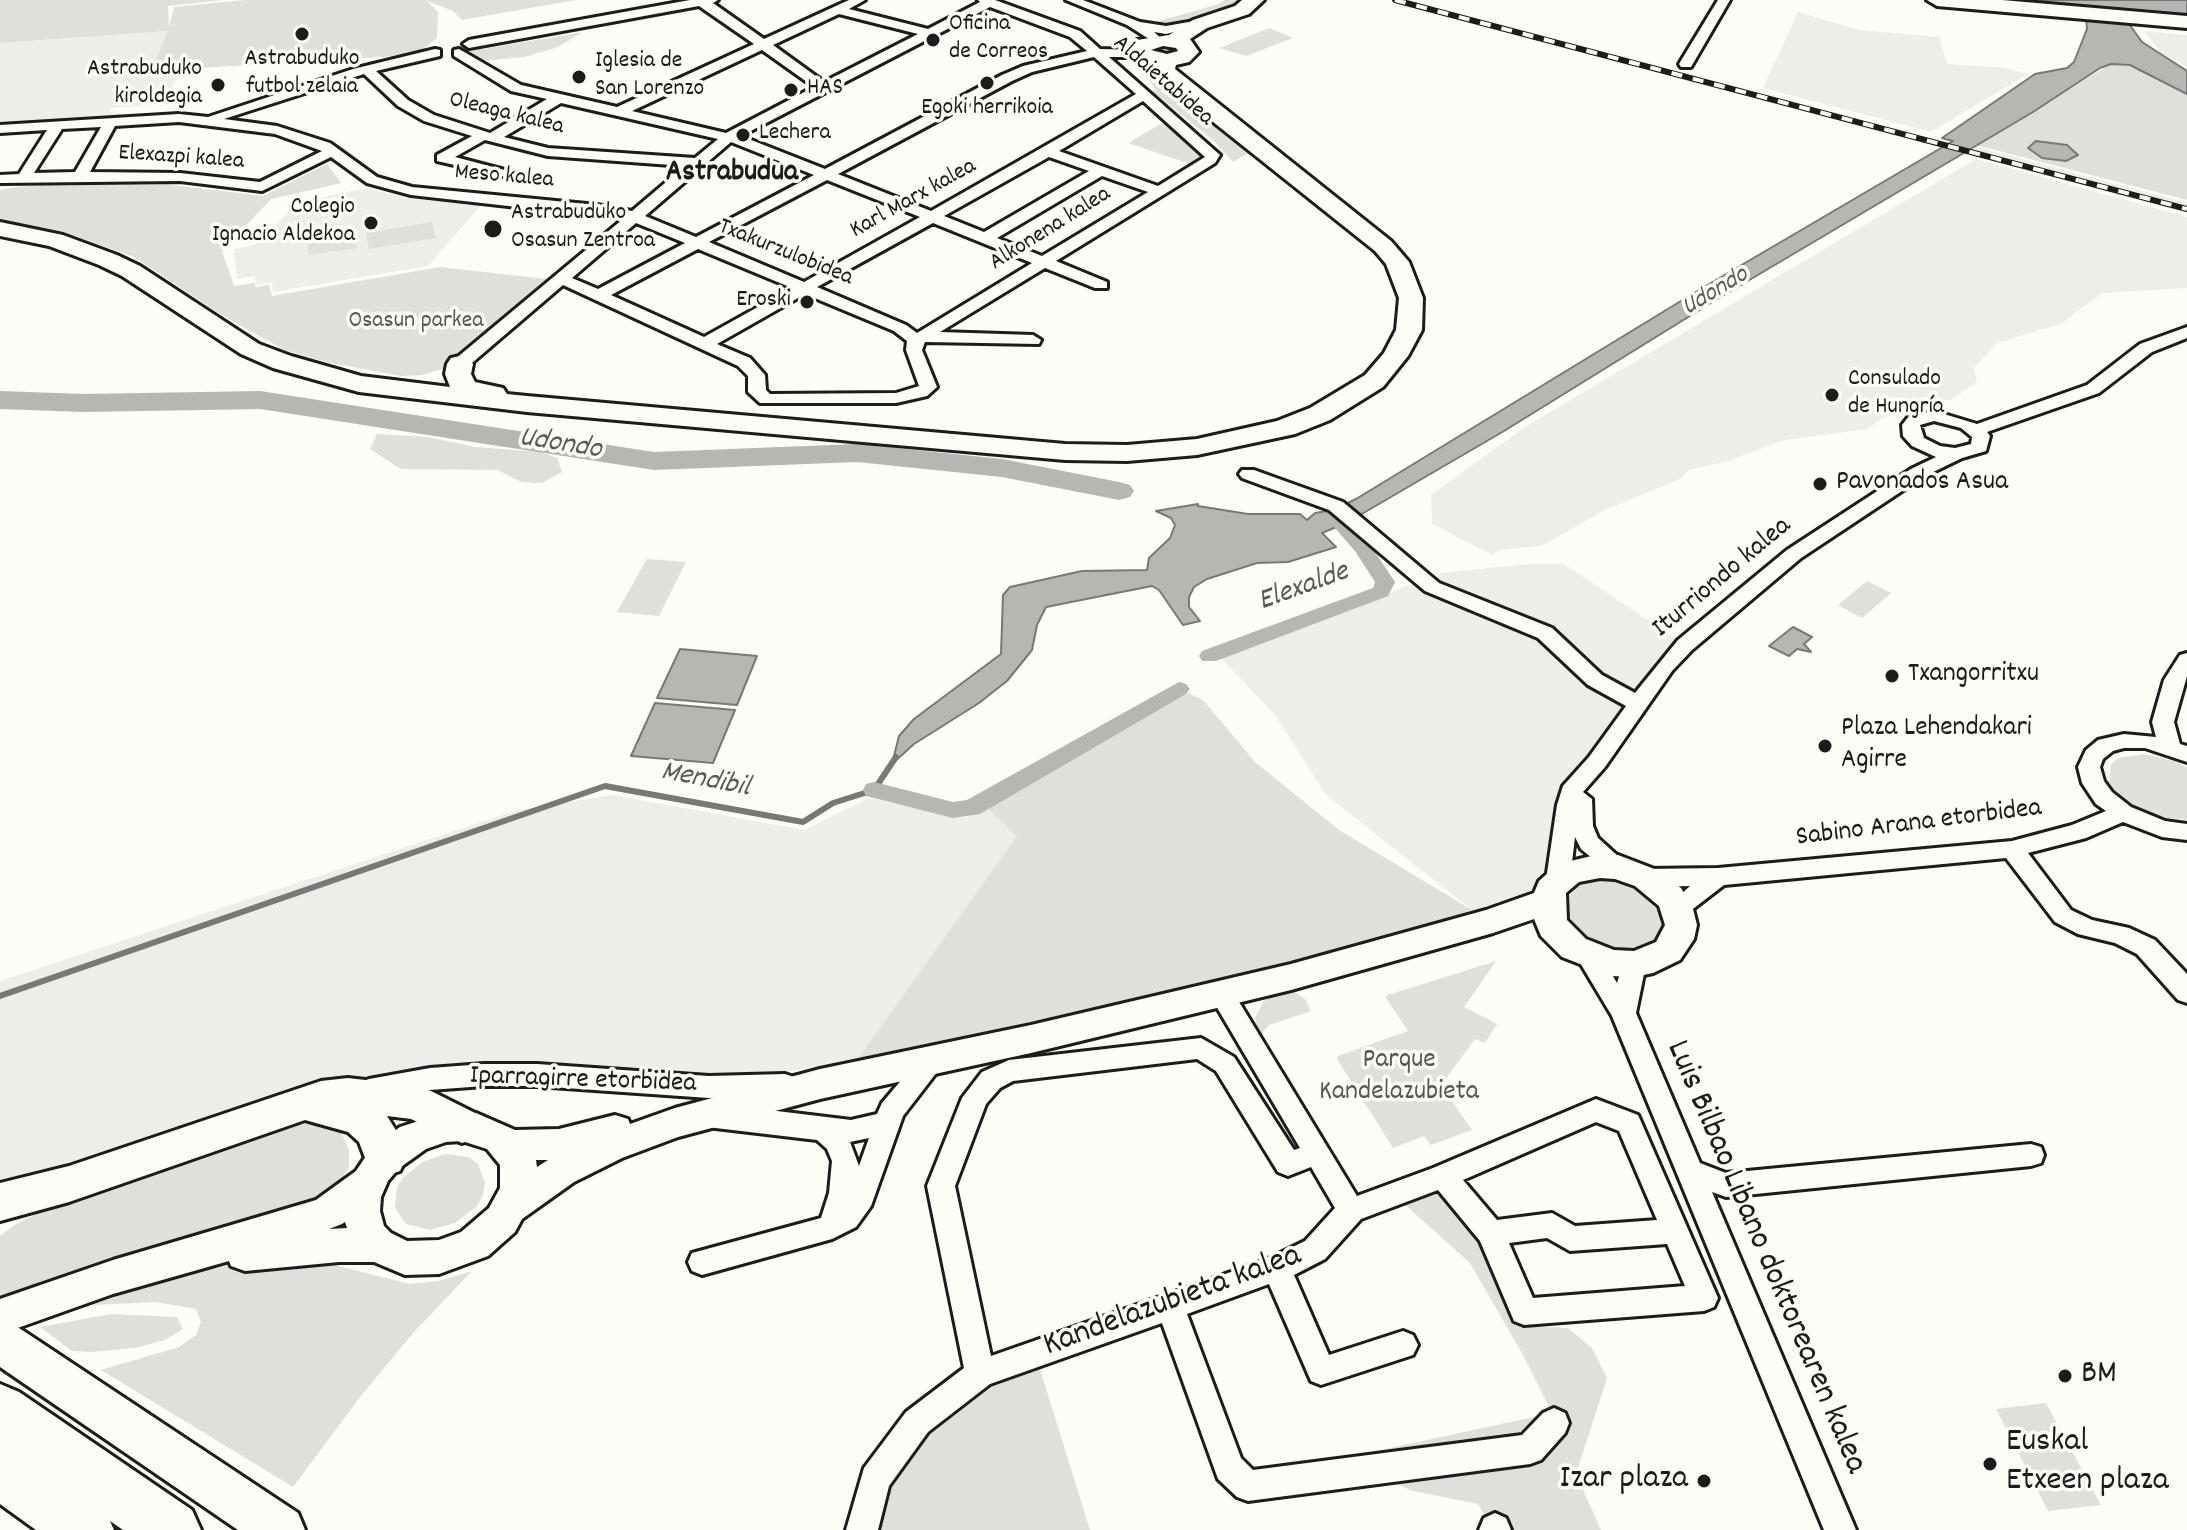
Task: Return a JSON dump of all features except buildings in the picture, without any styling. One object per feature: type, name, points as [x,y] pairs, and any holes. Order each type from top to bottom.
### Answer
[{"type":"highway","points":[[0,1410],[172,1530]]},
{"type":"highway","points":[[0,1470],[85,1530]]},
{"type":"main road","points":[[0,229],[55,240],[108,260],[250,349],[304,369],[359,384],[452,378],[589,410],[1065,452],[1127,453],[1237,440],[1285,428],[1345,400],[1374,381],[1395,356],[1409,330],[1411,298],[1397,262],[1364,228],[1175,82],[1165,70],[1159,49],[1200,24],[1231,15],[1254,0]]},
{"type":"main road","points":[[1937,0],[2187,22]]},
{"type":"main road","points":[[0,1202],[69,1184],[321,1098],[348,1095],[417,1103],[462,1126]]},
{"type":"main road","points":[[292,1106],[321,1107],[360,1118],[376,1132],[376,1171]]},
{"type":"main road","points":[[0,1221],[69,1184]]},
{"type":"main road","points":[[6,1327],[281,1530]]},
{"type":"street","points":[[621,111],[859,0]]},
{"type":"street","points":[[1072,0],[1137,26],[1166,30],[1200,24]]},
{"type":"street","points":[[1686,64],[1724,0]]},
{"type":"street","points":[[179,118],[239,117],[367,70],[452,46],[703,1],[822,87]]},
{"type":"street","points":[[452,378],[633,216],[730,136],[987,1]]},
{"type":"street","name":"Aldaietabidea","points":[[987,1],[1065,29],[1213,155],[1210,160]]},
{"type":"street","points":[[838,10],[930,33]]},
{"type":"street","points":[[1137,26],[1159,49]]},
{"type":"street","points":[[452,46],[516,88],[730,136],[1101,285]]},
{"type":"street","points":[[597,296],[1007,78],[1028,69],[1096,53],[1159,49]]},
{"type":"street","name":"Oleaga kalea","points":[[367,70],[403,103],[429,118],[488,136],[548,152],[700,163]]},
{"type":"street","name":"Karl Marx kalea","points":[[706,343],[1144,95]]},
{"type":"street","points":[[524,171],[442,158],[559,98]]},
{"type":"street","name":"Meso kalea","points":[[0,129],[111,121],[239,117],[334,150],[372,180],[391,187],[597,209],[633,216]]},
{"type":"street","name":"Elexazpi kalea","points":[[111,121],[80,176],[180,177],[262,187],[334,150]]},
{"type":"street","points":[[24,178],[58,124]]},
{"type":"street","points":[[485,199],[548,152]]},
{"type":"street","points":[[1048,152],[1159,191]]},
{"type":"street","name":"Alkonena kalea","points":[[921,338],[1210,160]]},
{"type":"street","points":[[987,237],[1100,171]]},
{"type":"street","points":[[0,179],[80,176]]},
{"type":"street","name":"Txakurzulobidea","points":[[633,216],[921,338]]},
{"type":"street","points":[[562,279],[750,366],[756,375],[757,392],[766,399],[896,398],[928,387],[914,350],[921,338],[1033,340]]},
{"type":"street","points":[[1956,454],[1935,451],[1918,442],[1912,436],[1911,425],[1923,417],[1957,420],[1976,430],[2093,389],[2146,348],[2187,332]]},
{"type":"street","name":"Iturriondo kalea","points":[[1553,903],[1568,805],[1574,786],[1597,762],[1637,703],[1685,645],[1794,554],[1917,473],[1956,454],[1980,447],[1981,436],[1976,430]]},
{"type":"street","points":[[1917,473],[1926,459],[1918,442]]},
{"type":"street","points":[[1248,474],[1336,506],[1432,587],[1545,633],[1595,680],[1637,703]]},
{"type":"street","points":[[2146,741],[2163,722],[2174,680],[2187,660]]},
{"type":"street","points":[[2163,722],[2178,750]]},
{"type":"street","points":[[2178,750],[2146,741],[2124,741],[2106,745],[2094,755],[2089,767],[2093,783],[2104,798],[2123,813],[2141,823],[2186,834]]},
{"type":"street","name":"Iturriondo kalea","points":[[1597,762],[1595,774],[1580,801],[1582,826],[1589,843],[1632,872]]},
{"type":"street","name":"Sabino Arana etorbidea","points":[[1632,872],[1718,877],[2012,849],[2078,832],[2123,813]]},
{"type":"street","points":[[2012,849],[2063,916],[2087,928],[2120,935],[2146,947],[2187,993]]},
{"type":"street","points":[[376,1171],[361,1211],[368,1235],[377,1245],[405,1258],[448,1255],[490,1233],[512,1206],[561,1171],[609,1147],[675,1123],[820,1084],[1221,994],[1493,921],[1553,903],[1584,867],[1632,872],[1670,897],[1681,925],[1677,939],[1668,951],[1653,960],[1634,964],[1611,963],[1574,948],[1553,903]]},
{"type":"street","points":[[1677,909],[1718,877]]},
{"type":"street","name":"Luis Bilbao Libano doktorearen kalea","points":[[1588,956],[1623,1013],[1691,1172],[1762,1351],[1840,1530]]},
{"type":"street","points":[[1623,1013],[1634,964]]},
{"type":"street","points":[[1221,994],[1351,1210]]},
{"type":"street","points":[[980,1374],[941,1186],[975,1098],[991,1080],[1009,1071],[1201,1048],[1225,1064],[1288,1164],[1316,1154]]},
{"type":"street","points":[[702,1262],[832,1227],[846,1218],[857,1206],[888,1117],[934,1059]]},
{"type":"street","points":[[880,1071],[888,1117]]},
{"type":"street","name":"Iparragirre etorbidea","points":[[348,1095],[400,1082],[484,1075],[537,1075],[709,1087],[820,1084]]},
{"type":"street","points":[[509,1146],[559,1144],[728,1098],[820,1084]]},
{"type":"street","name":"Kandelazubieta kalea","points":[[862,1530],[875,1479],[909,1432],[917,1422],[980,1374],[1277,1269],[1315,1250],[1351,1210],[1443,1176],[1596,1110],[1629,1123],[1704,1298],[1524,1312],[1491,1233]]},
{"type":"street","points":[[675,1123],[752,1119],[851,1131],[888,1117]]},
{"type":"street","points":[[6,1327],[113,1277],[301,1223],[329,1212],[413,1138],[446,1127],[462,1126],[489,1132],[509,1146],[517,1159],[520,1174],[512,1206]]},
{"type":"street","points":[[824,1130],[836,1141],[846,1161],[842,1201],[832,1227]]},
{"type":"street","points":[[1691,1172],[1726,1185],[2031,1155]]},
{"type":"street","points":[[1443,1176],[1491,1233],[1552,1225],[1570,1239],[1675,1231]]},
{"type":"street","points":[[113,1277],[254,1252],[377,1245]]},
{"type":"street","points":[[1277,1269],[1321,1371],[1403,1345]]},
{"type":"street","points":[[1170,1306],[1229,1468],[1248,1486],[1530,1449],[1554,1423]]},
{"type":"shaded area","points":[[1798,12],[1860,30],[1939,37],[1947,64],[2006,68],[2028,74],[1931,132],[1763,88]]},
{"type":"shaded area","points":[[169,31],[166,70],[181,69],[164,104],[110,108],[110,112],[125,115],[0,124],[0,43]]},
{"type":"shaded area","points":[[2144,31],[2187,35],[2187,67],[2160,52]]},
{"type":"shaded area","points":[[1974,146],[2187,203],[2187,213],[1963,153]]},
{"type":"shaded area","points":[[1976,159],[2187,217],[2187,288],[2102,293],[2061,324],[1997,343],[1974,368],[1977,382],[1950,400],[1921,399],[1894,410],[1867,429],[1784,440],[1728,461],[1689,470],[1680,479],[1605,510],[1542,546],[1499,550],[1492,555],[1432,524],[1431,495],[1525,427]]},
{"type":"shaded area","name":"Colegio Ignacio Aldekoa","points":[[367,188],[405,198],[481,205],[428,266],[273,292],[272,282],[256,285],[255,276],[237,279],[234,249],[255,245],[299,202]]},
{"type":"shaded area","points":[[1528,564],[1564,564],[1685,645],[1568,805],[1565,837],[1535,887],[1513,904],[1472,910],[1326,795],[1276,716],[1221,658],[1441,573]]},
{"type":"shaded area","points":[[613,795],[804,830],[869,798],[963,818],[988,809],[1018,835],[857,1060],[730,1081],[431,1070],[355,1081],[0,1193],[0,981],[515,811]]},
{"type":"green space","name":"Astrabuduko futbol zelaia","points":[[0,0],[222,0],[168,6],[169,27],[174,7],[245,0],[576,0],[462,20],[453,11],[427,1],[438,12],[437,38],[422,50],[400,56],[166,70],[155,62],[168,31],[0,43]]},
{"type":"green space","points":[[1225,0],[1243,0],[1228,11],[1193,21],[1164,27],[1145,25],[1219,4]]},
{"type":"green space","points":[[1269,28],[1293,38],[1246,56],[1220,48]]},
{"type":"green space","points":[[583,32],[558,47],[524,57],[483,61],[469,52],[477,47],[483,49]]},
{"type":"green space","points":[[2111,64],[2130,65],[2187,94],[2187,200],[1976,145]]},
{"type":"green space","points":[[1156,77],[1250,152],[1233,162],[1213,140],[1152,91],[1156,90],[1148,79]]},
{"type":"green space","points":[[1162,123],[1200,153],[1200,157],[1190,164],[1128,143]]},
{"type":"green space","name":"Osasun parkea","points":[[327,164],[341,183],[271,199],[222,251],[234,286],[269,285],[272,296],[440,267],[546,279],[442,369],[423,375],[401,376],[326,362],[284,350],[217,312],[134,257],[61,231],[0,220],[0,190],[17,187],[87,182],[164,184],[263,196]]},
{"type":"green space","points":[[432,222],[436,238],[369,249],[366,233]]},
{"type":"green space","points":[[355,236],[357,248],[309,255],[307,244]]},
{"type":"green space","points":[[377,434],[427,437],[476,447],[540,452],[557,458],[562,472],[542,483],[521,482],[498,470],[401,469],[370,449]]},
{"type":"green space","points":[[647,559],[686,562],[659,616],[617,612]]},
{"type":"green space","points":[[1867,581],[1891,593],[1862,618],[1838,605]]},
{"type":"green space","points":[[1179,689],[1203,700],[1255,762],[1339,830],[1472,910],[1403,933],[1190,987],[857,1060],[1017,836],[988,809]]},
{"type":"green space","points":[[2144,754],[2174,761],[2187,768],[2187,820],[2153,816],[2115,792],[2109,782],[2111,764],[2119,758]]},
{"type":"green space","points":[[1600,879],[1626,882],[1646,891],[1663,910],[1667,921],[1662,940],[1646,951],[1618,954],[1588,944],[1568,924],[1566,901],[1578,886]]},
{"type":"green space","name":"Parque Kandelazubieta","points":[[1496,961],[1464,1007],[1497,1024],[1485,1043],[1475,1039],[1441,1085],[1472,1130],[1431,1145],[1424,1136],[1393,1148],[1338,1056],[1408,1031],[1385,996]]},
{"type":"green space","points":[[1292,990],[1305,999],[1311,1011],[1269,1025],[1260,1036],[1255,1018],[1263,1002],[1277,991]]},
{"type":"green space","points":[[296,1124],[324,1124],[341,1132],[349,1150],[349,1167],[336,1187],[319,1201],[260,1223],[133,1254],[0,1296],[0,1236],[13,1226],[57,1203],[260,1132]]},
{"type":"green space","points":[[445,1154],[469,1157],[478,1164],[485,1183],[477,1206],[455,1223],[429,1230],[406,1224],[395,1208],[397,1187],[422,1162]]},
{"type":"green space","points":[[1441,1187],[1483,1223],[1495,1274],[1524,1326],[1568,1328],[1592,1348],[1607,1378],[1576,1474],[1601,1530],[1492,1530],[1478,1504],[1413,1491],[1393,1482],[1316,1464],[1552,1413],[1470,1263],[1402,1202]]},
{"type":"green space","points":[[285,1262],[335,1265],[410,1284],[438,1281],[472,1271],[414,1332],[360,1397],[293,1487],[101,1370],[179,1347],[196,1335],[201,1322],[196,1309],[155,1302],[93,1305],[31,1320],[119,1290],[174,1276],[227,1266]]},
{"type":"green space","points":[[111,1314],[177,1317],[183,1329],[165,1340],[135,1348],[92,1352],[72,1351],[40,1327]]},
{"type":"green space","points":[[1039,1366],[1090,1530],[872,1530],[885,1480],[926,1424],[985,1382]]},
{"type":"green space","points":[[2046,1403],[2101,1505],[2048,1511],[1996,1409]]},
{"type":"water","points":[[2011,0],[2187,0],[2187,15],[2119,10],[2142,42],[2187,71],[2187,94],[2130,65],[2111,64],[2100,68],[2033,112],[1719,298],[1504,431],[1348,522],[1322,533],[1336,547],[1288,562],[1257,563],[1207,579],[1194,587],[1189,597],[1189,607],[1200,621],[1183,625],[1159,590],[1152,586],[1046,607],[1037,625],[1032,650],[1007,681],[979,703],[914,744],[892,764],[899,736],[914,719],[1001,654],[1003,595],[1010,587],[1082,571],[1147,570],[1149,558],[1170,538],[1175,525],[1171,518],[1156,511],[1198,504],[1248,514],[1300,514],[1307,520],[1315,513],[1333,510],[1356,499],[1699,290],[1953,141],[1942,138],[2035,74],[2067,68],[2074,62],[2087,29],[2085,6]]},
{"type":"water","points":[[2036,141],[2067,145],[2078,155],[2066,161],[2042,158],[2028,148]]},
{"type":"water","points":[[1793,627],[1812,637],[1804,644],[1811,652],[1797,649],[1789,656],[1769,646]]},
{"type":"water","points":[[680,649],[757,656],[737,705],[657,698]]},
{"type":"water","points":[[655,703],[735,710],[713,763],[631,756]]},
{"type":"waterway","name":"Udondo","points":[[0,400],[84,403],[260,400],[654,461],[857,453],[1002,468],[1119,491]]},
{"type":"waterway","name":"Elexalde","points":[[1209,656],[1381,592],[1385,582],[1362,547],[1337,520]]},
{"type":"waterway","points":[[874,790],[953,810],[972,808],[1179,689]]},
{"type":"waterway","name":"Mendibil","points":[[0,996],[605,786],[803,822],[833,803],[874,790],[896,757]]},
{"type":"railway","points":[[1395,0],[2187,209]]},
{"type":"place","name":"Astrabuduko futbol zelaia","points":[[302,34]]},
{"type":"place","name":"Oficina de Correos","points":[[933,40]]},
{"type":"place","name":"Iglesia de San Lorenzo","points":[[579,77]]},
{"type":"place","name":"Egoki herrikoia","points":[[987,83]]},
{"type":"place","name":"Astrabuduko kiroldegia","points":[[218,85]]},
{"type":"place","name":"HAS","points":[[791,90]]},
{"type":"place","name":"Lechera","points":[[743,135]]},
{"type":"place","name":"Colegio Ignacio Aldekoa","points":[[371,223]]},
{"type":"place","name":"Astrabuduko Osasun Zentroa","points":[[493,229]]},
{"type":"place","name":"Eroski","points":[[807,302]]},
{"type":"place","name":"Consulado de Hungría","points":[[1832,395]]},
{"type":"place","name":"Pavonados Asua","points":[[1820,484]]},
{"type":"place","name":"Txangorritxu","points":[[1892,676]]},
{"type":"place","name":"Plaza Lehendakari Agirre","points":[[1825,746]]},
{"type":"place","name":"BM","points":[[2065,1376]]},
{"type":"place","name":"Euskal Etxeen plaza","points":[[1990,1464]]},
{"type":"place","name":"Izar plaza","points":[[1704,1481]]},
{"type":"district","name":"Astrabudua","points":[[732,175]]}]
